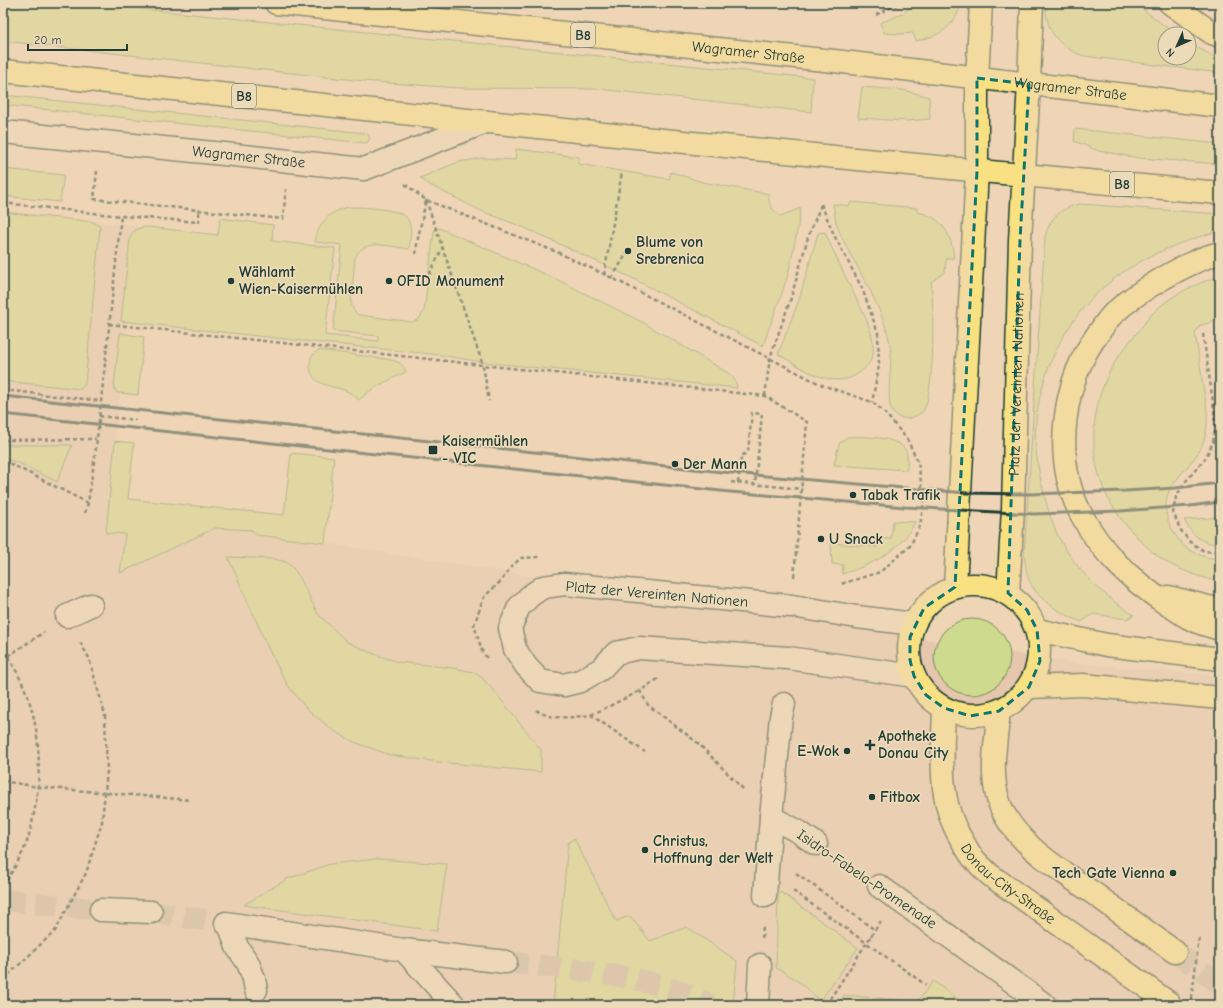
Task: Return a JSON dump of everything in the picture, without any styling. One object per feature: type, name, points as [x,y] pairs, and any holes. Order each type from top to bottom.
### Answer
[{"type":"main road","name":"Wagramer Straße","points":[[276,3],[818,59],[1220,106]]},
{"type":"main road","points":[[955,587],[977,171],[977,78],[981,3]]},
{"type":"main road","name":"Platz der Vereinten Nationen","points":[[1008,593],[1013,509],[1020,240],[1032,3]]},
{"type":"main road","points":[[1170,3],[1212,33],[1220,36]]},
{"type":"main road","name":"Wagramer Straße","points":[[3,71],[486,122],[1024,176],[1220,193]]},
{"type":"main road","points":[[1220,253],[1182,267],[1142,290],[1112,315],[1091,342],[1076,375],[1067,405],[1064,437],[1067,474],[1079,511],[1097,540],[1122,570],[1150,593],[1192,620],[1220,629]]},
{"type":"main road","points":[[979,584],[1008,593],[1027,610],[1037,630],[1040,661],[1029,687],[999,711],[970,716],[944,708],[926,695],[914,676],[910,660],[910,637],[914,624],[924,608],[934,598],[955,587],[979,584]]},
{"type":"main road","points":[[1150,593],[1220,610]]},
{"type":"main road","points":[[1037,630],[1107,645],[1220,659]]},
{"type":"main road","points":[[1029,687],[1083,685],[1220,698]]},
{"type":"main road","name":"Donau-City-Straße","points":[[944,708],[942,775],[944,797],[950,818],[972,857],[990,875],[1169,1003]]},
{"type":"main road","points":[[999,711],[994,770],[995,787],[999,802],[1011,824],[1018,833],[1048,862],[1175,952]]},
{"type":"street","name":"Wagramer Straße","points":[[3,132],[364,169],[486,122]]},
{"type":"street","name":"Platz der Vereinten Nationen","points":[[914,624],[857,617],[792,606],[565,584],[543,587],[530,596],[519,607],[510,628],[515,649],[526,666],[540,681],[564,685],[580,681],[601,669],[616,653],[639,648],[788,658],[914,676]]},
{"type":"street","points":[[67,616],[91,605]]},
{"type":"street","points":[[766,896],[771,817],[781,717],[784,704]]},
{"type":"street","name":"Isidro-Fabela-Promenade","points":[[771,817],[799,832],[816,844]]},
{"type":"street","name":"Isidro-Fabela-Promenade","points":[[879,886],[1045,1005]]},
{"type":"street","points":[[101,910],[151,912]]},
{"type":"street","points":[[256,990],[254,978],[248,963],[237,947],[227,924],[404,950],[506,962]]},
{"type":"street","points":[[404,950],[453,1004]]},
{"type":"street","points":[[758,1005],[760,965]]},
{"type":"path","points":[[851,7],[852,3]]},
{"type":"path","points":[[876,15],[900,3]]},
{"type":"path","points":[[97,171],[94,200],[283,219],[286,189],[283,184]]},
{"type":"path","points":[[604,275],[622,172]]},
{"type":"path","points":[[402,182],[426,200],[559,253],[612,278],[822,385],[872,402],[897,426],[907,439],[918,462],[924,502],[920,526],[910,546],[880,572],[836,586]]},
{"type":"path","points":[[426,200],[483,365],[489,401]]},
{"type":"path","points":[[416,254],[426,200]]},
{"type":"path","points":[[3,203],[121,216],[199,222],[199,210]]},
{"type":"path","points":[[765,396],[770,358],[791,298],[808,237],[821,204],[835,237],[862,288],[878,333],[879,366],[872,402]]},
{"type":"path","points":[[85,513],[88,503],[101,401],[121,216]]},
{"type":"path","points":[[423,287],[443,247]]},
{"type":"path","points":[[612,278],[628,250]]},
{"type":"path","points":[[109,324],[765,396],[807,422],[794,577]]},
{"type":"path","points":[[1203,334],[1214,409],[1215,430],[1213,442],[1205,459],[1185,482],[1176,497],[1174,512],[1180,530],[1190,542],[1204,551],[1220,552]]},
{"type":"path","points":[[3,390],[101,401]]},
{"type":"path","points":[[738,483],[741,457],[748,451],[752,414],[762,414],[755,484]]},
{"type":"path","points":[[99,416],[136,420]]},
{"type":"path","points":[[3,440],[96,438]]},
{"type":"path","points":[[1213,442],[1220,441]]},
{"type":"path","points":[[3,462],[11,464],[88,503]]},
{"type":"path","points":[[731,482],[802,489]]},
{"type":"path","points":[[3,659],[67,616],[88,658],[105,715],[107,771],[102,822],[86,873],[55,931],[3,980]]},
{"type":"path","points":[[3,887],[29,836],[38,787],[39,747],[29,700],[8,656]]},
{"type":"path","points":[[591,715],[640,691],[662,676]]},
{"type":"path","points":[[640,691],[648,705],[698,743],[771,817]]},
{"type":"path","points":[[3,781],[38,787],[191,800]]},
{"type":"path","name":"Isidro-Fabela-Promenade","points":[[816,844],[879,886]]},
{"type":"path","points":[[794,871],[875,930],[826,1005]]},
{"type":"path","points":[[792,890],[926,985]]},
{"type":"path","points":[[760,965],[766,896]]},
{"type":"path","points":[[1191,1005],[1199,937]]},
{"type":"highlighted area","points":[[977,78],[1029,84],[1020,240],[1008,593],[1027,610],[1037,630],[1040,661],[1029,687],[999,711],[970,716],[944,708],[926,695],[914,676],[910,660],[910,637],[924,608],[955,587],[977,171]]},
{"type":"shaded area","points":[[3,211],[138,226],[115,441],[134,443],[128,499],[220,508],[216,528],[253,530],[256,535],[325,543],[1073,663],[1220,676],[1220,1005],[3,1005]]},
{"type":"green space","points":[[3,3],[85,3],[813,78],[811,112],[599,89],[458,88],[363,81],[3,41]]},
{"type":"green space","points":[[916,3],[961,3],[955,19],[950,25],[945,30],[932,36],[916,41],[913,33],[884,33],[880,23],[902,14]]},
{"type":"green space","points":[[1046,3],[1135,3],[1165,26],[1157,26],[1157,65],[1078,54],[1066,47],[1056,38],[1049,26],[1046,13]]},
{"type":"green space","points":[[1197,47],[1220,60],[1220,73],[1164,66],[1197,66]]},
{"type":"green space","points":[[862,87],[903,90],[929,97],[930,119],[906,121],[858,118]]},
{"type":"green space","points":[[3,95],[365,133],[368,134],[370,139],[367,143],[365,143],[3,105]]},
{"type":"green space","points":[[1075,129],[1220,144],[1220,164],[1139,158],[1099,151],[1074,141]]},
{"type":"green space","points":[[516,149],[579,157],[578,164],[669,179],[671,172],[702,182],[769,194],[770,204],[780,216],[801,208],[787,278],[763,346],[630,277],[525,228],[479,210],[430,185],[420,178],[458,162],[483,158],[515,160]]},
{"type":"green space","points":[[3,169],[64,175],[60,202],[3,196]]},
{"type":"green space","points":[[851,202],[917,208],[917,212],[926,214],[939,222],[948,234],[951,242],[954,258],[946,258],[945,272],[931,282],[933,348],[930,387],[927,401],[923,411],[910,418],[896,416],[890,407],[889,390],[891,352],[888,334],[876,304],[845,245],[836,222],[833,204],[849,206]]},
{"type":"green space","points":[[1080,204],[1220,214],[1220,231],[1201,236],[1146,258],[1113,279],[1099,292],[1085,306],[1066,332],[1051,361],[1045,377],[1038,408],[1036,441],[1041,482],[1053,525],[1065,548],[1081,570],[1111,599],[1134,615],[1127,619],[1093,614],[1081,622],[1048,604],[1035,590],[1030,583],[1027,574],[1024,555],[1045,236],[1050,224],[1057,214],[1073,205]]},
{"type":"green space","points":[[348,207],[362,207],[396,212],[407,218],[411,229],[409,249],[386,245],[371,245],[364,247],[355,258],[351,302],[354,310],[359,315],[413,322],[419,319],[424,311],[434,231],[439,228],[556,279],[644,323],[728,373],[734,379],[737,388],[482,362],[440,355],[121,321],[131,235],[139,228],[148,227],[218,235],[220,218],[273,225],[272,241],[335,248],[325,335],[378,341],[378,336],[333,331],[342,245],[315,242],[319,229],[326,219],[336,211]]},
{"type":"green space","points":[[3,212],[94,222],[100,227],[85,384],[81,389],[3,381]]},
{"type":"green space","points":[[825,232],[870,328],[873,345],[873,354],[866,367],[859,373],[849,378],[839,380],[817,376],[778,354],[799,300],[818,233]]},
{"type":"green space","points":[[1220,276],[1220,315],[1210,323],[1200,325],[1195,333],[1207,410],[1206,432],[1194,459],[1169,492],[1166,504],[1168,519],[1180,542],[1201,556],[1220,559],[1220,582],[1189,573],[1157,556],[1125,524],[1110,502],[1103,486],[1096,464],[1094,436],[1097,407],[1106,380],[1114,363],[1150,316],[1159,307],[1183,291]]},
{"type":"green space","points":[[120,333],[144,337],[138,395],[116,392],[114,387]]},
{"type":"green space","points":[[320,350],[392,360],[401,364],[406,372],[376,387],[359,400],[346,391],[325,385],[316,380],[311,371],[310,364],[311,357],[315,352]]},
{"type":"green space","points":[[847,437],[880,438],[896,442],[906,451],[907,470],[834,465],[839,444]]},
{"type":"green space","points":[[115,441],[134,443],[128,499],[284,515],[291,453],[334,457],[325,543],[256,535],[252,530],[215,528],[120,573],[125,534],[106,533]]},
{"type":"green space","points":[[3,445],[72,445],[57,482],[21,464],[3,458]]},
{"type":"green space","points":[[1220,517],[1220,544],[1213,544],[1198,538],[1194,535],[1184,520]]},
{"type":"green space","points":[[893,521],[915,522],[902,541],[894,549],[875,561],[842,574],[843,565],[832,564],[831,543],[878,547],[879,538],[891,539]]},
{"type":"green space","points":[[228,557],[275,559],[286,562],[294,569],[301,580],[318,614],[347,642],[374,654],[398,662],[453,668],[473,672],[481,677],[541,750],[541,772],[439,762],[390,755],[354,742],[331,729],[306,708],[288,686],[269,650]]},
{"type":"green space","points":[[972,619],[986,622],[999,630],[1007,643],[1010,657],[1007,671],[999,684],[986,692],[972,695],[958,692],[945,684],[937,671],[934,657],[937,643],[945,630],[958,622]]},
{"type":"green space","points":[[574,838],[616,921],[630,916],[650,941],[687,927],[737,961],[733,1005],[553,1005],[568,843]]},
{"type":"green space","points":[[377,859],[447,864],[437,931],[244,905],[287,879],[330,864]]},
{"type":"green space","points":[[781,892],[858,948],[820,1001],[800,983],[776,968],[778,897]]},
{"type":"green space","points":[[933,981],[966,1005],[837,1005],[844,995],[917,1002]]},
{"type":"tunnel","points":[[3,900],[101,910]]},
{"type":"tunnel","points":[[151,912],[226,923]]},
{"type":"tunnel","points":[[1175,952],[1220,984]]},
{"type":"tunnel","points":[[506,962],[610,974],[636,979],[687,994],[711,1005]]},
{"type":"railway","points":[[3,396],[732,473],[967,493],[1028,494],[1125,491],[1175,488],[1220,483]]},
{"type":"railway","points":[[3,414],[730,492],[905,507],[1034,514],[1120,511],[1190,506],[1220,502]]},
{"type":"place","name":"Blume von Srebrenica","points":[[628,251]]},
{"type":"place","name":"Wählamt Wien-Kaisermühlen","points":[[231,281]]},
{"type":"place","name":"OFID Monument","points":[[389,281]]},
{"type":"place","name":"Kaisermühlen - VIC","points":[[433,450]]},
{"type":"place","name":"Der Mann","points":[[675,464]]},
{"type":"place","name":"Tabak Trafik","points":[[853,495]]},
{"type":"place","name":"U Snack","points":[[821,539]]},
{"type":"place","name":"Apotheke Donau City","points":[[870,745]]},
{"type":"place","name":"E-Wok","points":[[847,751]]},
{"type":"place","name":"Fitbox","points":[[872,797]]},
{"type":"place","name":"Christus, Hoffnung der Welt","points":[[645,850]]},
{"type":"place","name":"Tech Gate Vienna","points":[[1173,873]]}]
